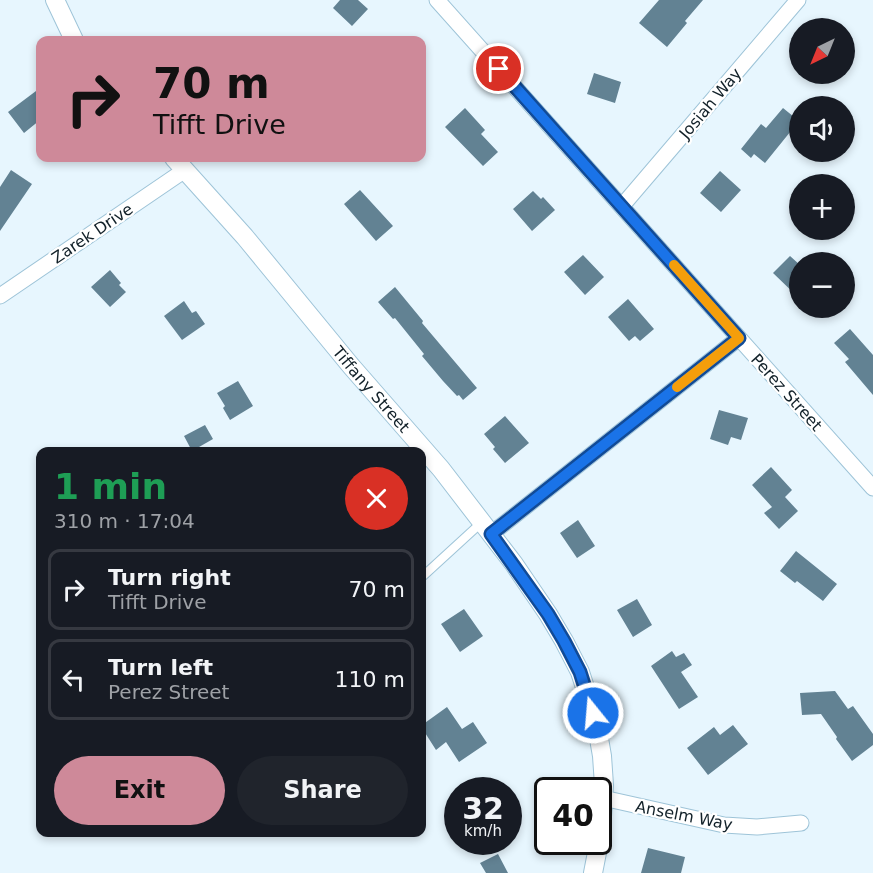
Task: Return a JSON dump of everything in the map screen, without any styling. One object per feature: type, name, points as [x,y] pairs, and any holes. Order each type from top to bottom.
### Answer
[{"type":"street","points":[[56,0],[72,36]]},
{"type":"street","name":"Perez Street","points":[[437,0],[873,488]]},
{"type":"street","name":"Josiah Way","points":[[622,206],[798,0]]},
{"type":"street","name":"Zarek Drive","points":[[0,296],[179,164]]},
{"type":"street","name":"Tiffany Street","points":[[179,164],[252,246],[351,366],[422,447]]},
{"type":"street","points":[[487,528],[739,338]]},
{"type":"street","name":"Tiffany Street","points":[[426,452],[487,528],[548,614],[564,641],[580,672],[597,727],[603,756],[604,777]]},
{"type":"street","name":"Anselm Way","points":[[612,800],[724,825],[757,827],[801,823]]},
{"type":"street","name":"Tiffany Street","points":[[593,873],[597,855]]},
{"type":"lane","points":[[426,574],[487,528]]},
{"type":"building","points":[[340,0],[358,0],[368,9],[352,26],[333,8]]},
{"type":"building","points":[[659,0],[703,0],[667,47],[639,23]]},
{"type":"building","points":[[594,73],[621,82],[615,103],[587,94]]},
{"type":"building","points":[[36,91],[36,123],[24,133],[8,112]]},
{"type":"building","points":[[465,108],[485,130],[481,134],[498,152],[483,166],[445,127]]},
{"type":"building","points":[[783,108],[789,113],[789,133],[765,163],[754,154],[751,158],[741,149],[761,124],[766,128]]},
{"type":"building","points":[[11,170],[32,184],[0,231],[0,187]]},
{"type":"building","points":[[720,171],[741,190],[721,212],[700,193]]},
{"type":"building","points":[[360,190],[393,226],[376,241],[344,204]]},
{"type":"building","points":[[533,191],[541,199],[543,197],[555,210],[532,231],[513,209]]},
{"type":"building","points":[[583,255],[604,277],[585,295],[564,272]]},
{"type":"building","points":[[789,257],[789,288],[773,273]]},
{"type":"building","points":[[110,270],[126,292],[110,307],[91,287]]},
{"type":"building","points":[[395,287],[477,388],[463,400],[443,381],[395,318],[393,319],[378,302]]},
{"type":"building","points":[[628,299],[654,329],[640,341],[635,336],[629,341],[608,317]]},
{"type":"building","points":[[184,301],[192,313],[196,311],[205,324],[182,340],[164,316]]},
{"type":"building","points":[[850,329],[873,355],[873,395],[845,362],[849,359],[834,343]]},
{"type":"building","points":[[238,381],[253,406],[230,420],[217,393]]},
{"type":"building","points":[[719,410],[748,418],[741,440],[731,437],[728,445],[710,439]]},
{"type":"building","points":[[505,416],[529,443],[505,463],[484,434]]},
{"type":"building","points":[[205,425],[213,439],[199,447],[190,447],[184,436]]},
{"type":"building","points":[[771,467],[792,490],[785,497],[798,511],[779,529],[764,513],[772,507],[752,485]]},
{"type":"building","points":[[578,520],[595,546],[577,558],[560,533]]},
{"type":"building","points":[[796,551],[837,584],[823,601],[780,571]]},
{"type":"building","points":[[637,599],[652,625],[633,637],[617,610]]},
{"type":"building","points":[[464,609],[483,636],[460,652],[441,624]]},
{"type":"building","points":[[672,651],[676,657],[684,653],[692,665],[681,672],[698,697],[679,709],[651,666]]},
{"type":"building","points":[[835,691],[848,709],[853,706],[873,734],[873,745],[852,761],[821,714],[802,715],[800,693]]},
{"type":"building","points":[[447,707],[462,729],[473,722],[487,743],[459,762],[446,742],[436,750],[426,734],[426,722]]},
{"type":"building","points":[[733,725],[748,744],[708,775],[687,748],[714,727],[720,735]]},
{"type":"building","points":[[648,848],[685,857],[681,873],[641,873]]},
{"type":"building","points":[[499,855],[508,873],[486,873],[480,863]]},
{"type":"slow traffic","points":[[674,265],[739,338],[677,387]]},
{"type":"route","points":[[499,69],[739,338],[491,534],[514,564],[564,641],[580,672],[593,713]]}]
